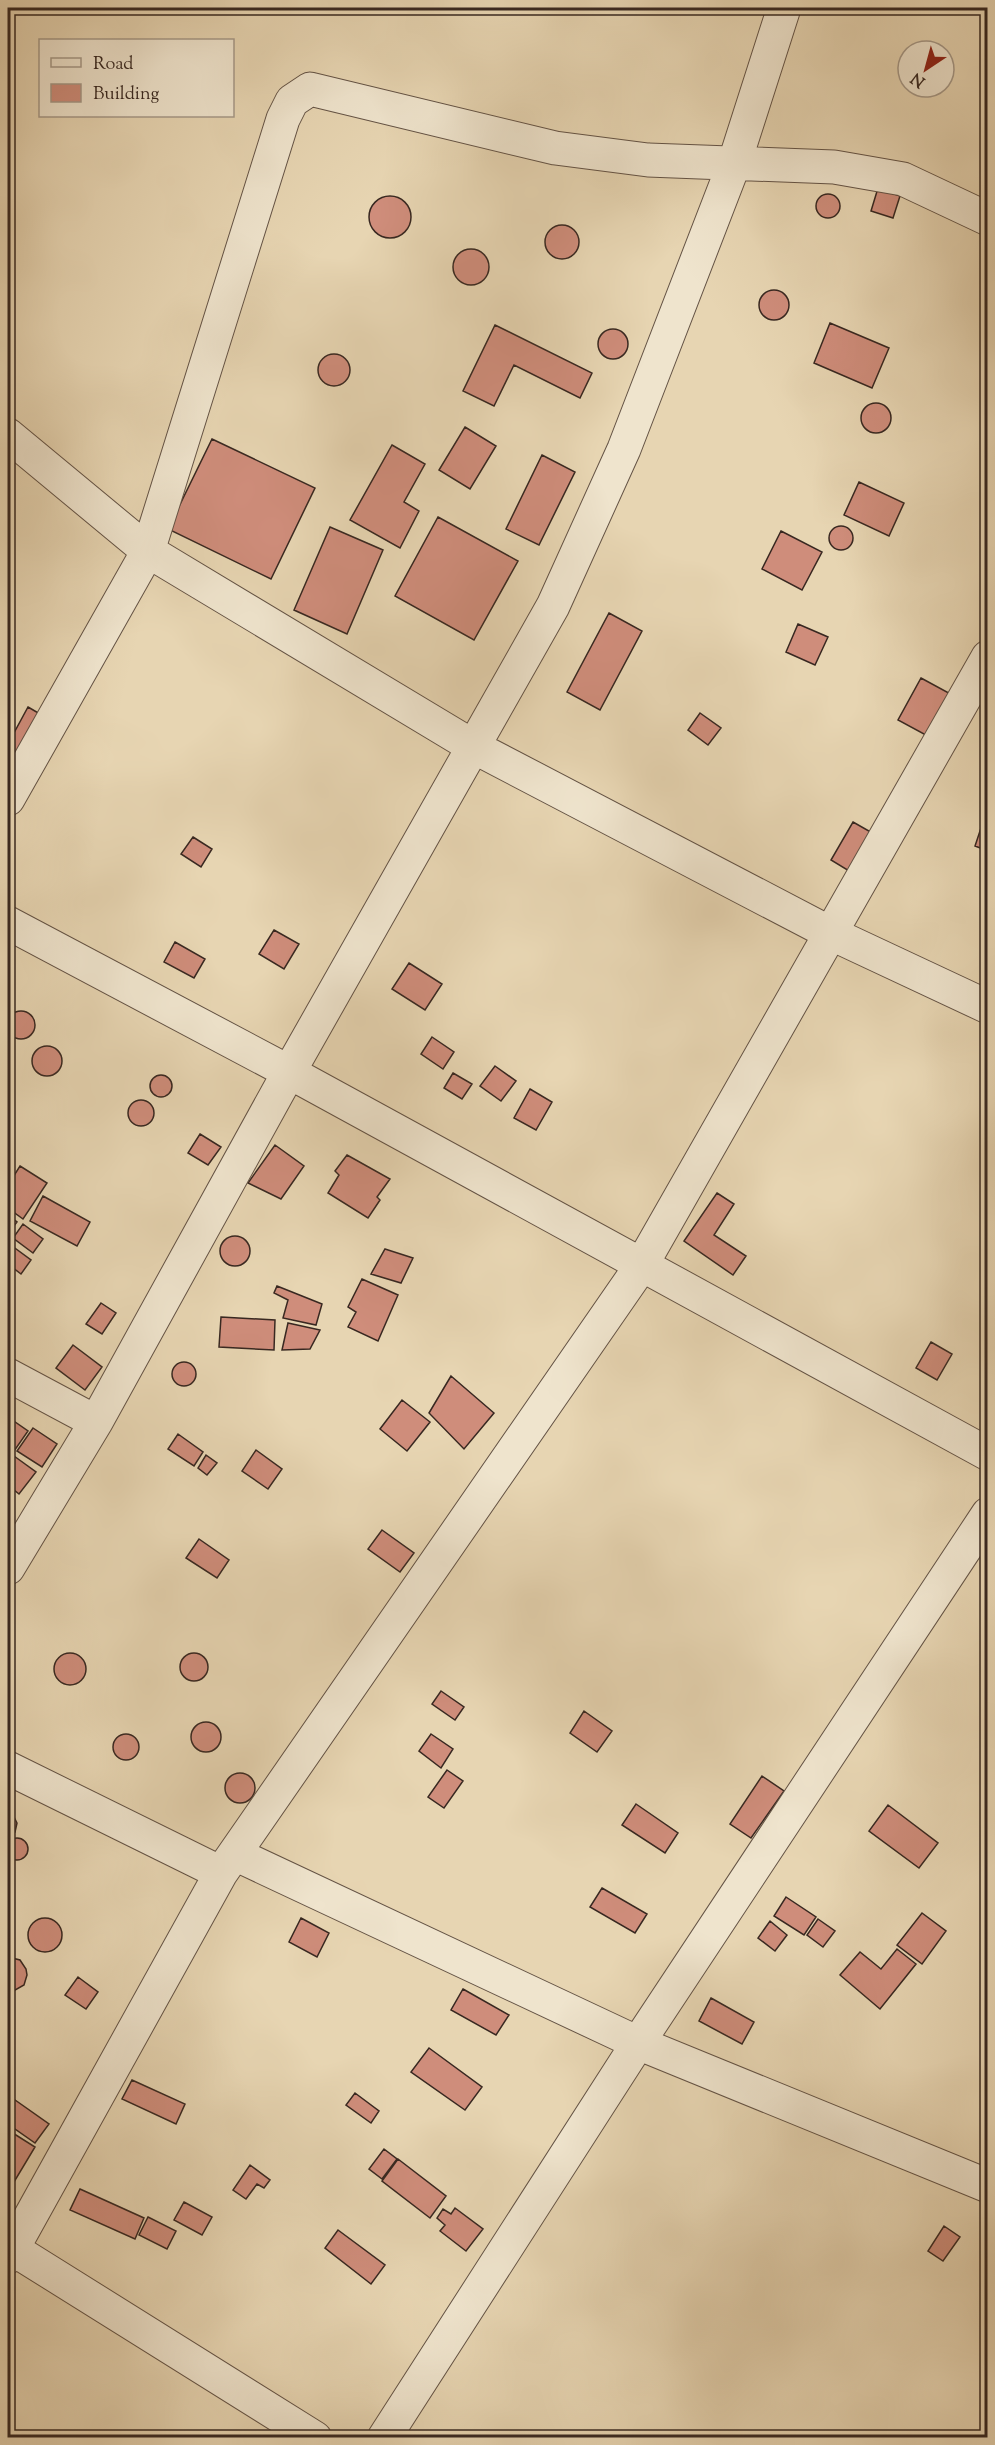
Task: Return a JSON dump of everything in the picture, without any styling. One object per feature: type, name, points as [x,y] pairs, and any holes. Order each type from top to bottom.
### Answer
[{"type":"street","points":[[8,1568],[96,1422],[289,1072],[553,606],[624,449],[734,164],[784,8]]},
{"type":"street","points":[[8,799],[148,551],[283,119],[291,101],[310,89],[555,148],[648,160],[834,167],[903,178],[987,219]]},
{"type":"street","points":[[8,435],[148,551],[474,747],[830,933],[987,1007]]},
{"type":"street","points":[[315,2438],[9,2251],[228,1863],[641,1266],[987,657]]},
{"type":"street","points":[[8,923],[289,1072],[987,1454]]},
{"type":"street","points":[[8,1375],[96,1422]]},
{"type":"street","points":[[384,2438],[638,2043],[987,1514]]},
{"type":"street","points":[[8,1768],[638,2043],[987,2186]]},
{"type":"building","points":[[878,188],[900,196],[893,218],[871,211]]},
{"type":"building","points":[[828,194],[836,198],[840,206],[836,214],[828,218],[820,214],[816,206],[820,198]]},
{"type":"building","points":[[390,196],[405,202],[411,217],[405,232],[390,238],[375,232],[369,217],[375,202]]},
{"type":"building","points":[[562,225],[574,230],[579,242],[574,254],[562,259],[550,254],[545,242],[550,230]]},
{"type":"building","points":[[471,249],[484,254],[489,267],[484,280],[471,285],[458,280],[453,267],[458,254]]},
{"type":"building","points":[[774,290],[780,291],[788,299],[788,311],[780,319],[774,320],[768,319],[760,311],[759,305],[760,299],[768,291]]},
{"type":"building","points":[[830,323],[889,348],[872,388],[814,363]]},
{"type":"building","points":[[495,325],[592,373],[580,398],[514,365],[494,406],[463,391]]},
{"type":"building","points":[[613,329],[623,334],[628,344],[623,354],[613,359],[603,354],[598,344],[603,334]]},
{"type":"building","points":[[334,354],[345,359],[350,370],[345,381],[334,386],[323,381],[318,370],[323,359]]},
{"type":"building","points":[[876,403],[887,407],[891,418],[887,429],[876,433],[865,429],[861,418],[865,407]]},
{"type":"building","points":[[465,427],[496,446],[470,489],[439,470]]},
{"type":"building","points":[[212,439],[315,488],[271,579],[168,529]]},
{"type":"building","points":[[392,445],[425,464],[404,502],[419,511],[400,548],[350,520]]},
{"type":"building","points":[[542,455],[575,472],[539,545],[506,529]]},
{"type":"building","points":[[859,482],[904,503],[889,536],[844,515]]},
{"type":"building","points":[[438,517],[518,561],[474,640],[395,596]]},
{"type":"building","points":[[841,526],[850,529],[853,538],[850,547],[841,550],[832,547],[829,538],[832,529]]},
{"type":"building","points":[[330,527],[383,550],[347,634],[294,610]]},
{"type":"building","points":[[781,531],[822,552],[802,590],[762,569]]},
{"type":"building","points":[[609,613],[642,631],[600,710],[567,692]]},
{"type":"building","points":[[798,624],[828,637],[815,665],[786,652]]},
{"type":"building","points":[[921,678],[958,698],[935,740],[898,720]]},
{"type":"building","points":[[28,707],[47,718],[24,760],[8,750],[8,744]]},
{"type":"building","points":[[700,713],[721,728],[708,745],[688,730]]},
{"type":"building","points":[[988,810],[988,851],[975,846]]},
{"type":"building","points":[[853,822],[876,835],[854,874],[831,860]]},
{"type":"building","points":[[193,837],[212,849],[201,867],[181,854]]},
{"type":"building","points":[[274,930],[299,944],[284,969],[259,954]]},
{"type":"building","points":[[175,942],[205,959],[194,978],[164,962]]},
{"type":"building","points":[[409,963],[442,984],[425,1010],[392,989]]},
{"type":"building","points":[[21,1011],[31,1015],[35,1025],[31,1035],[21,1039],[11,1035],[7,1025],[11,1015]]},
{"type":"building","points":[[432,1037],[454,1052],[443,1069],[421,1054]]},
{"type":"building","points":[[47,1046],[58,1050],[62,1061],[58,1072],[47,1076],[36,1072],[32,1061],[36,1050]]},
{"type":"building","points":[[495,1066],[516,1081],[501,1101],[480,1086]]},
{"type":"building","points":[[453,1073],[472,1084],[462,1099],[444,1088]]},
{"type":"building","points":[[161,1075],[169,1078],[172,1086],[169,1094],[161,1097],[153,1094],[150,1086],[153,1078]]},
{"type":"building","points":[[530,1089],[552,1102],[536,1130],[514,1118]]},
{"type":"building","points":[[141,1100],[150,1104],[154,1113],[150,1122],[141,1126],[132,1122],[128,1113],[132,1104]]},
{"type":"building","points":[[200,1134],[221,1147],[208,1165],[188,1153]]},
{"type":"building","points":[[275,1145],[304,1166],[281,1199],[248,1183]]},
{"type":"building","points":[[347,1155],[390,1179],[377,1197],[380,1200],[368,1218],[328,1193],[339,1175],[335,1171]]},
{"type":"building","points":[[20,1166],[47,1183],[23,1219],[8,1208],[8,1185]]},
{"type":"building","points":[[717,1193],[734,1204],[714,1235],[746,1256],[733,1275],[684,1241]]},
{"type":"building","points":[[43,1196],[90,1222],[77,1246],[30,1221]]},
{"type":"building","points":[[8,1215],[17,1222],[8,1234]]},
{"type":"building","points":[[23,1224],[43,1239],[33,1253],[13,1238]]},
{"type":"building","points":[[235,1236],[246,1240],[250,1251],[246,1262],[235,1266],[224,1262],[220,1251],[224,1240]]},
{"type":"building","points":[[8,1243],[31,1260],[21,1274],[8,1264]]},
{"type":"building","points":[[385,1249],[413,1258],[401,1283],[371,1274]]},
{"type":"building","points":[[362,1279],[398,1295],[378,1341],[348,1327],[356,1312],[348,1307]]},
{"type":"building","points":[[277,1286],[322,1304],[316,1325],[283,1318],[288,1300],[274,1293]]},
{"type":"building","points":[[101,1303],[116,1313],[102,1334],[86,1324]]},
{"type":"building","points":[[221,1317],[275,1320],[274,1350],[219,1347]]},
{"type":"building","points":[[288,1323],[320,1330],[310,1349],[282,1350]]},
{"type":"building","points":[[931,1342],[952,1354],[937,1380],[916,1368]]},
{"type":"building","points":[[73,1345],[102,1367],[85,1390],[56,1368]]},
{"type":"building","points":[[184,1362],[193,1365],[196,1374],[193,1383],[184,1386],[175,1383],[172,1374],[175,1365]]},
{"type":"building","points":[[451,1376],[494,1413],[464,1449],[429,1413]]},
{"type":"building","points":[[402,1400],[430,1422],[407,1451],[380,1429]]},
{"type":"building","points":[[8,1417],[28,1431],[12,1454],[8,1451]]},
{"type":"building","points":[[33,1428],[57,1444],[42,1467],[17,1451]]},
{"type":"building","points":[[178,1434],[203,1452],[194,1466],[168,1449]]},
{"type":"building","points":[[256,1450],[282,1469],[268,1489],[242,1471]]},
{"type":"building","points":[[206,1455],[217,1463],[207,1475],[198,1468]]},
{"type":"building","points":[[14,1456],[36,1472],[19,1494],[8,1485],[8,1464]]},
{"type":"building","points":[[382,1530],[414,1553],[400,1572],[368,1549]]},
{"type":"building","points":[[199,1539],[229,1560],[217,1578],[186,1558]]},
{"type":"building","points":[[70,1653],[81,1658],[86,1669],[81,1680],[70,1685],[59,1680],[54,1669],[59,1658]]},
{"type":"building","points":[[194,1653],[204,1657],[208,1667],[204,1677],[194,1681],[184,1677],[180,1667],[184,1657]]},
{"type":"building","points":[[441,1691],[464,1707],[455,1720],[432,1704]]},
{"type":"building","points":[[584,1711],[612,1731],[597,1752],[570,1733]]},
{"type":"building","points":[[206,1722],[217,1726],[221,1737],[217,1748],[206,1752],[195,1748],[191,1737],[195,1726]]},
{"type":"building","points":[[126,1734],[135,1738],[139,1747],[135,1756],[126,1760],[117,1756],[113,1747],[117,1738]]},
{"type":"building","points":[[431,1734],[453,1749],[441,1768],[419,1751]]},
{"type":"building","points":[[447,1770],[463,1781],[444,1808],[428,1797]]},
{"type":"building","points":[[240,1773],[250,1778],[255,1788],[250,1798],[240,1803],[230,1798],[225,1788],[230,1778]]},
{"type":"building","points":[[762,1776],[784,1791],[751,1838],[730,1824]]},
{"type":"building","points":[[636,1804],[678,1833],[665,1853],[622,1825]]},
{"type":"building","points":[[888,1805],[938,1843],[919,1868],[869,1831]]},
{"type":"building","points":[[8,1813],[13,1815],[17,1823],[15,1832],[8,1838]]},
{"type":"building","points":[[17,1838],[25,1841],[28,1849],[25,1857],[17,1860],[9,1857],[6,1849],[9,1841]]},
{"type":"building","points":[[602,1888],[647,1914],[635,1933],[590,1907]]},
{"type":"building","points":[[786,1897],[816,1917],[804,1935],[774,1916]]},
{"type":"building","points":[[922,1913],[946,1931],[922,1964],[897,1945]]},
{"type":"building","points":[[45,1918],[57,1923],[62,1935],[57,1947],[45,1952],[33,1947],[28,1935],[33,1923]]},
{"type":"building","points":[[301,1918],[329,1933],[317,1957],[289,1942]]},
{"type":"building","points":[[818,1919],[835,1931],[823,1947],[807,1935]]},
{"type":"building","points":[[770,1921],[787,1935],[775,1951],[758,1938]]},
{"type":"building","points":[[897,1949],[916,1964],[880,2009],[840,1975],[860,1952],[881,1969]]},
{"type":"building","points":[[8,1957],[20,1960],[27,1975],[24,1985],[10,1993],[8,1992]]},
{"type":"building","points":[[78,1977],[98,1992],[86,2009],[65,1995]]},
{"type":"building","points":[[463,1989],[509,2015],[496,2035],[451,2010]]},
{"type":"building","points":[[711,1998],[754,2022],[742,2044],[699,2021]]},
{"type":"building","points":[[429,2048],[482,2087],[465,2110],[411,2072]]},
{"type":"building","points":[[132,2080],[185,2104],[176,2124],[122,2099]]},
{"type":"building","points":[[355,2093],[379,2111],[371,2123],[346,2105]]},
{"type":"building","points":[[8,2095],[49,2124],[35,2143],[8,2124]]},
{"type":"building","points":[[8,2130],[35,2147],[8,2192]]},
{"type":"building","points":[[384,2149],[397,2159],[382,2179],[369,2169]]},
{"type":"building","points":[[398,2159],[446,2196],[430,2218],[382,2181]]},
{"type":"building","points":[[250,2165],[270,2180],[264,2188],[257,2184],[246,2199],[233,2190]]},
{"type":"building","points":[[80,2189],[144,2218],[135,2239],[70,2210]]},
{"type":"building","points":[[184,2202],[212,2217],[202,2235],[174,2220]]},
{"type":"building","points":[[455,2208],[483,2229],[466,2251],[440,2231],[445,2225],[437,2218],[443,2209],[451,2214]]},
{"type":"building","points":[[148,2217],[176,2231],[167,2249],[139,2235]]},
{"type":"building","points":[[944,2226],[960,2237],[943,2261],[928,2251]]},
{"type":"building","points":[[338,2230],[385,2265],[371,2284],[325,2248]]}]
